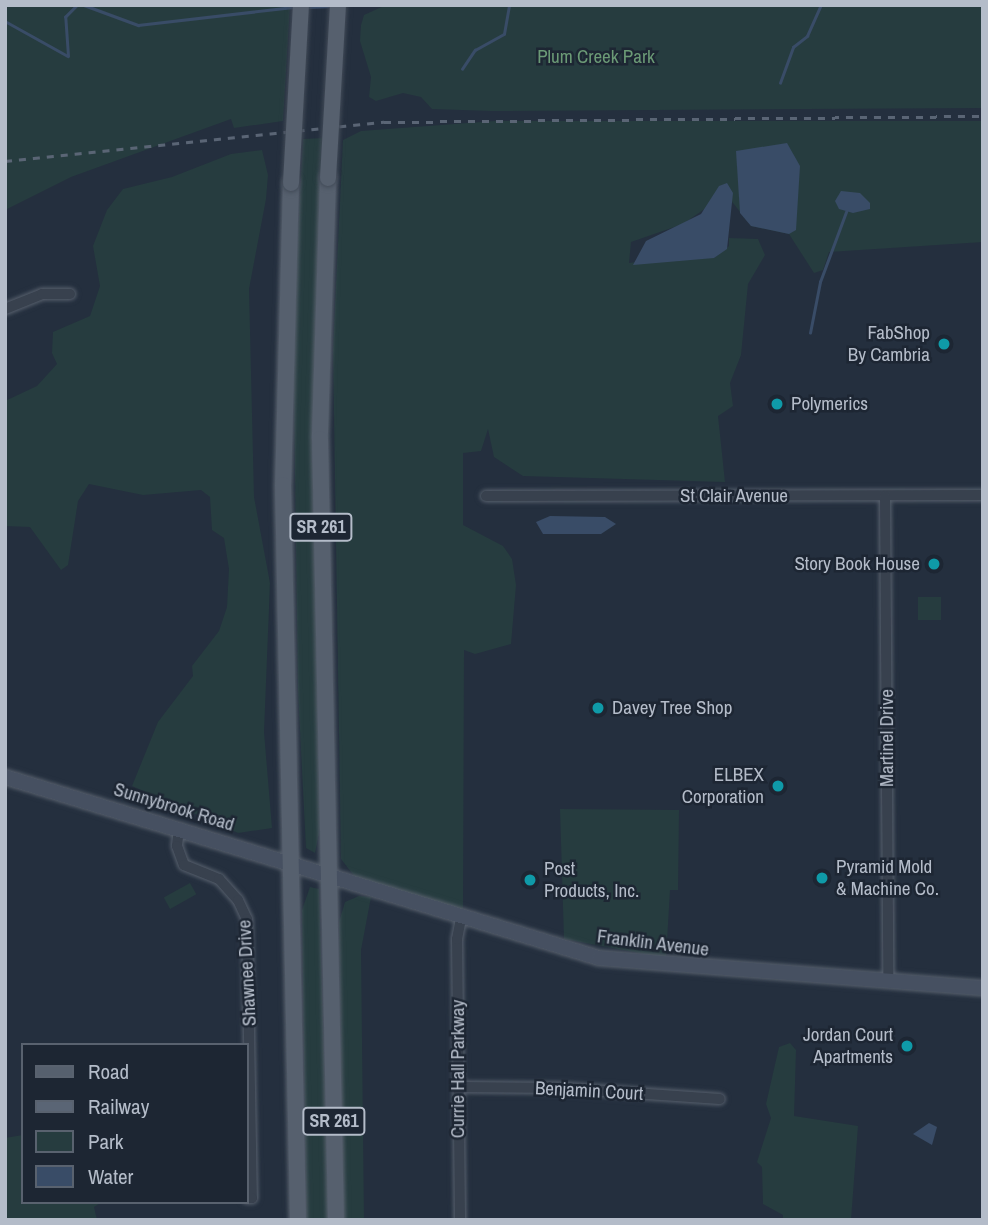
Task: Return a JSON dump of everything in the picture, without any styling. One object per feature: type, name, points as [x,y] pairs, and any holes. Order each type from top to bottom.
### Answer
[{"type":"main road","name":"SR 261","points":[[298,1220],[283,485],[291,183],[301,5]]},
{"type":"main road","name":"SR 261","points":[[336,1220],[320,439],[328,178],[338,5]]},
{"type":"street","points":[[5,309],[42,295],[70,294]]},
{"type":"street","name":"St Clair Avenue","points":[[486,496],[983,495]]},
{"type":"street","name":"Martinel Drive","points":[[885,496],[888,980]]},
{"type":"street","name":"Sunnybrook Road","points":[[5,777],[330,876]]},
{"type":"street","name":"Shawnee Drive","points":[[179,829],[177,846],[184,865],[219,879],[238,900],[247,919],[250,1198]]},
{"type":"street","name":"Franklin Avenue","points":[[330,876],[461,918],[617,962],[983,988]]},
{"type":"street","name":"Currie Hall Parkway","points":[[460,1220],[458,1087],[461,918]]},
{"type":"street","name":"Benjamin Court","points":[[458,1087],[561,1088],[720,1099]]},
{"type":"green space","points":[[5,5],[290,5],[283,121],[234,128],[231,119],[71,177],[5,210]]},
{"type":"green space","name":"Plum Creek Park","points":[[386,5],[983,5],[983,108],[491,111],[432,109],[421,97],[403,93],[376,101],[369,97],[371,77],[360,41],[361,25],[364,15]]},
{"type":"green space","points":[[495,121],[983,121],[983,242],[829,252],[823,270],[814,273],[789,234],[751,226],[726,194],[683,224],[631,242],[629,263],[673,257],[714,258],[729,246],[729,238],[758,239],[765,255],[748,284],[741,355],[730,383],[733,406],[718,416],[725,482],[523,476],[494,457],[488,429],[481,451],[463,453],[463,525],[503,546],[512,559],[516,585],[511,644],[475,654],[464,650],[463,910],[355,877],[341,859],[333,349],[343,140],[361,131]]},
{"type":"green space","points":[[324,138],[322,818],[315,853],[306,848],[298,690],[293,329],[303,139]]},
{"type":"green space","points":[[262,150],[268,175],[266,199],[249,289],[254,497],[270,583],[264,732],[272,828],[238,833],[132,786],[158,722],[193,676],[192,666],[219,631],[227,607],[229,569],[224,538],[212,530],[210,497],[201,490],[143,495],[89,484],[78,501],[68,565],[61,570],[30,527],[5,526],[5,401],[37,386],[57,364],[52,353],[53,332],[90,316],[100,286],[93,246],[107,210],[123,189],[172,177],[231,154]]},
{"type":"green space","points":[[918,597],[941,597],[941,620],[918,620]]},
{"type":"green space","points":[[560,809],[679,810],[678,890],[670,890],[666,958],[564,939]]},
{"type":"green space","points":[[190,883],[196,894],[170,909],[164,898]]},
{"type":"green space","points":[[310,887],[319,889],[329,1220],[306,1220],[302,910]]},
{"type":"green space","points":[[359,896],[371,897],[361,950],[364,1220],[343,1220],[339,922],[345,902]]},
{"type":"green space","points":[[790,1043],[796,1050],[794,1116],[858,1126],[851,1220],[783,1220],[783,1215],[763,1204],[762,1167],[757,1162],[771,1118],[766,1104],[779,1047]]},
{"type":"green space","points":[[21,1135],[21,1204],[99,1204],[94,1207],[97,1220],[5,1220],[5,1138]]},
{"type":"water","points":[[787,143],[800,166],[796,230],[789,234],[751,226],[740,213],[736,151]]},
{"type":"water","points":[[727,183],[733,193],[727,249],[714,258],[633,265],[646,241],[701,214],[719,186]]},
{"type":"water","points":[[841,191],[860,193],[870,203],[870,209],[853,213],[839,209],[835,201]]},
{"type":"water","points":[[550,516],[605,517],[616,524],[601,534],[543,534],[536,522]]},
{"type":"water","points":[[929,1123],[937,1127],[932,1145],[913,1134]]},
{"type":"waterway","points":[[5,21],[68,56],[65,17],[77,5]]},
{"type":"waterway","points":[[84,5],[138,25],[293,7]]},
{"type":"waterway","points":[[462,69],[475,50],[504,34],[509,5]]},
{"type":"waterway","points":[[780,83],[793,47],[807,36],[821,5]]},
{"type":"waterway","points":[[307,7],[332,6]]},
{"type":"waterway","points":[[810,333],[820,282],[846,212]]},
{"type":"railway","points":[[5,161],[384,122],[983,116]]},
{"type":"place","name":"FabShop By Cambria","points":[[944,344]]},
{"type":"place","name":"Polymerics","points":[[777,404]]},
{"type":"place","name":"Story Book House","points":[[934,564]]},
{"type":"place","name":"Davey Tree Shop","points":[[598,708]]},
{"type":"place","name":"ELBEX Corporation","points":[[778,786]]},
{"type":"place","name":"Pyramid Mold & Machine Co.","points":[[822,878]]},
{"type":"place","name":"Post Products, Inc.","points":[[530,880]]},
{"type":"place","name":"Jordan Court Apartments","points":[[907,1046]]}]
